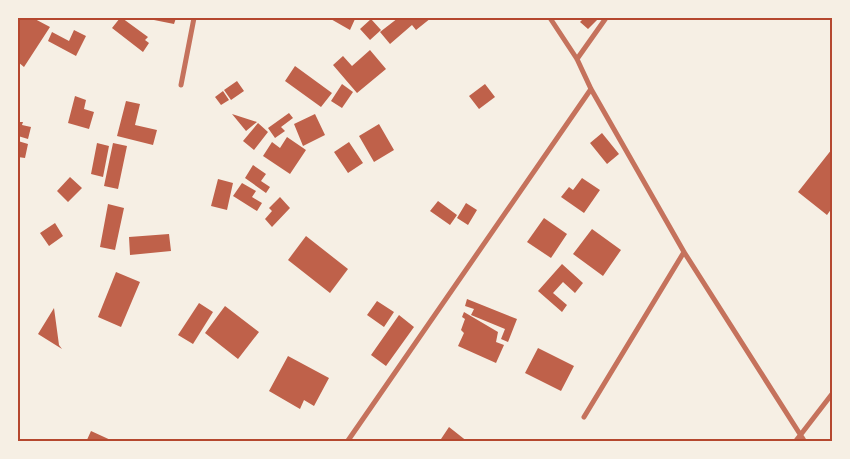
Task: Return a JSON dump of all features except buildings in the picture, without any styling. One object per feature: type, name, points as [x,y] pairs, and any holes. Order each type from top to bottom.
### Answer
[{"type":"street","points":[[181,85],[194,18]]},
{"type":"street","points":[[550,18],[577,59],[591,90],[684,252],[806,442]]},
{"type":"street","points":[[577,59],[606,18]]},
{"type":"street","points":[[347,442],[591,90]]},
{"type":"street","points":[[584,417],[684,252]]},
{"type":"street","points":[[795,442],[832,394]]}]
